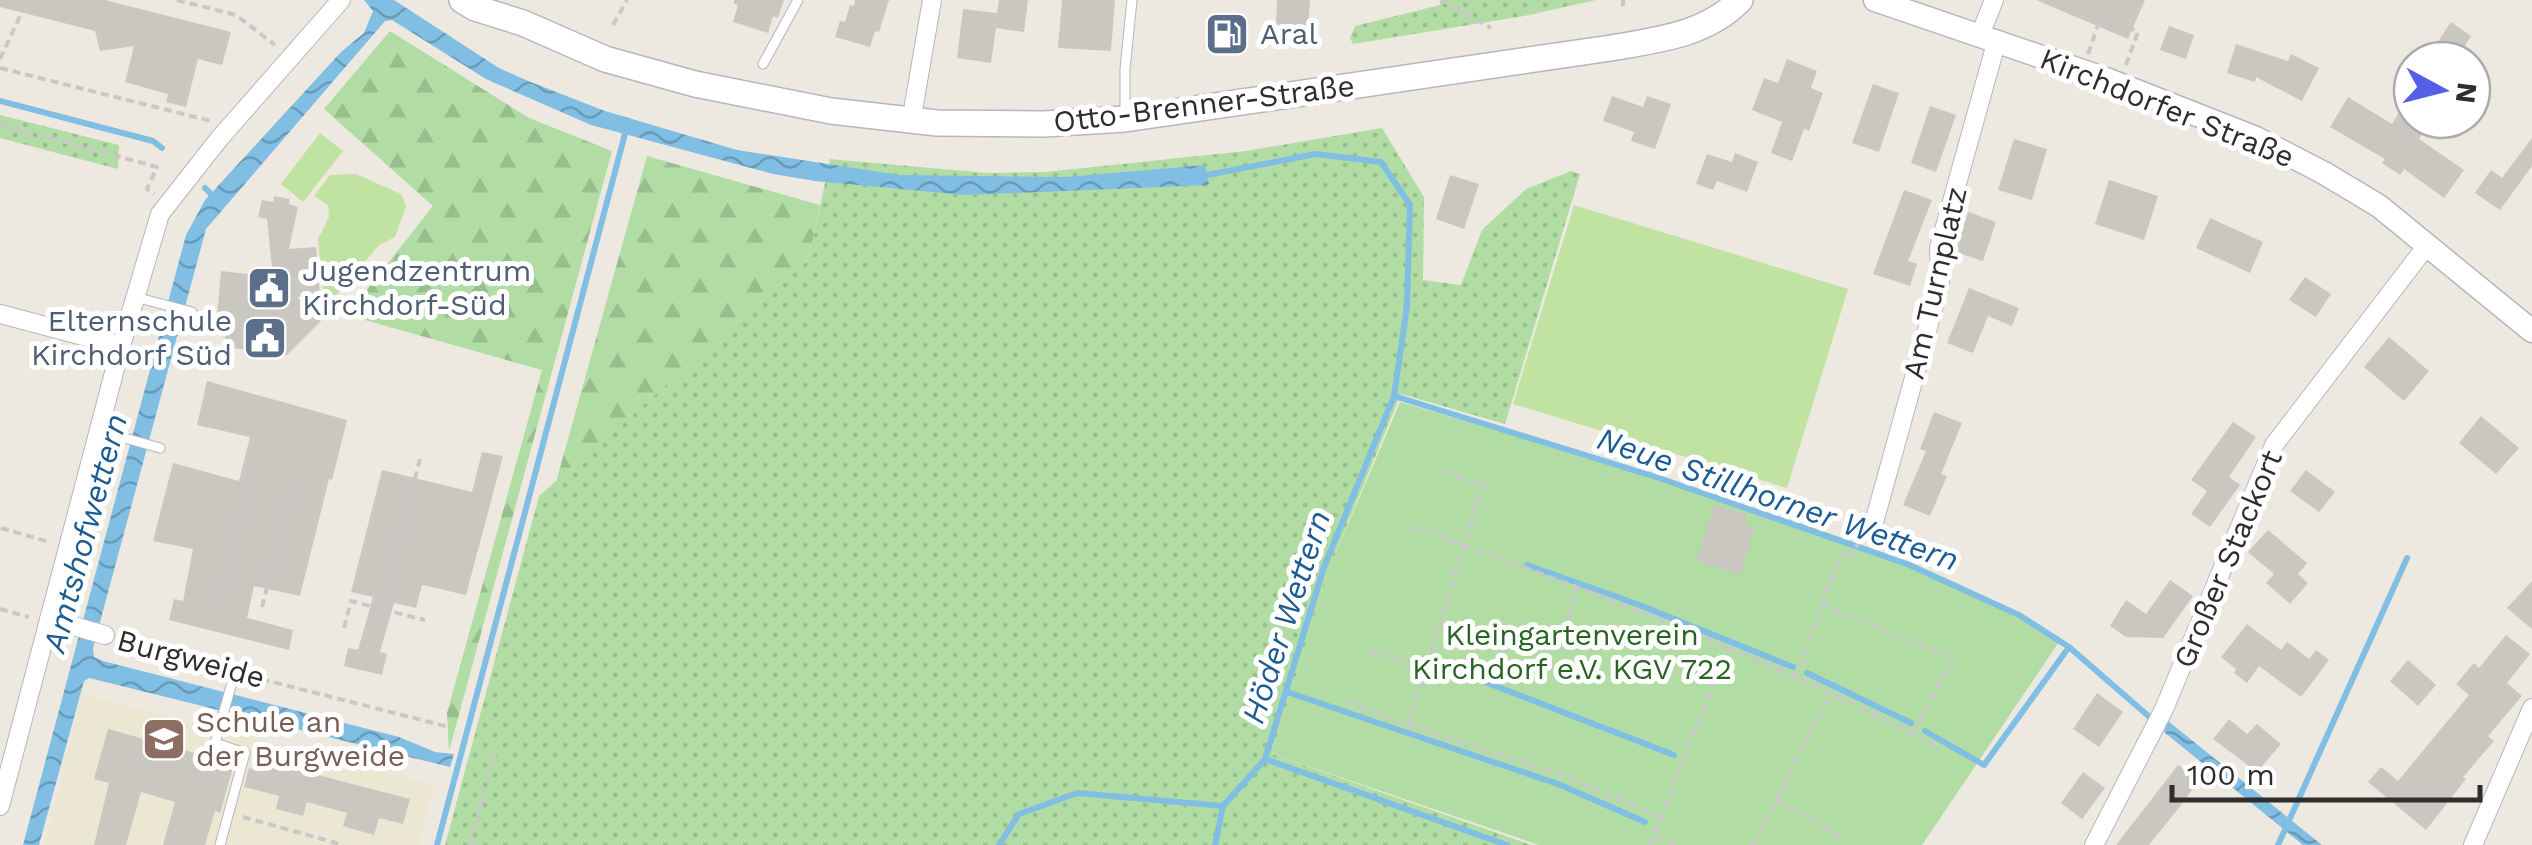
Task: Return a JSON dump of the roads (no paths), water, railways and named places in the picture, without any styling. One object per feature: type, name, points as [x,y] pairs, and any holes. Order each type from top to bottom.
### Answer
[{"type":"main road","name":"Otto-Brenner-Straße","points":[[462,0],[606,59],[696,84],[911,122],[1044,124],[1125,119],[1656,41],[1714,22],[1740,0]]},
{"type":"main road","name":"Otto-Brenner-Straße","points":[[500,0],[523,23]]},
{"type":"street","points":[[0,806],[98,431],[160,214],[230,125],[340,0]]},
{"type":"street","points":[[911,122],[932,0]]},
{"type":"street","name":"Kirchdorfer Straße","points":[[1875,0],[2082,70],[2256,138],[2379,206],[2532,331]]},
{"type":"street","name":"Am Turnplatz","points":[[1867,530],[1940,284],[1939,248],[1994,0]]},
{"type":"street","name":"Großer Stackort","points":[[2094,845],[2160,718],[2274,445],[2428,244]]},
{"type":"street","points":[[0,314],[121,346]]},
{"type":"street","name":"Burgweide","points":[[49,619],[105,635]]},
{"type":"street","points":[[2473,845],[2532,708]]},
{"type":"lane","points":[[762,64],[798,0]]},
{"type":"lane","points":[[1125,119],[1132,0]]},
{"type":"lane","points":[[135,297],[192,312]]},
{"type":"lane","points":[[98,431],[160,448]]},
{"type":"lane","points":[[220,845],[246,754],[215,743],[235,672]]},
{"type":"water","points":[[364,0],[394,0],[499,68],[528,81],[605,111],[737,150],[899,175],[1066,177],[1205,165],[1209,185],[965,195],[773,174],[591,125],[486,79],[392,20],[385,21],[206,229],[93,648],[94,657],[103,661],[454,754],[450,767],[89,678],[84,681],[39,845],[23,845],[186,235],[205,200],[341,52],[364,33],[373,11]]},
{"type":"water","points":[[2168,721],[2322,845],[2303,845],[2164,732]]},
{"type":"waterway","points":[[0,101],[153,141],[162,148]]},
{"type":"waterway","points":[[437,845],[626,130]]},
{"type":"waterway","name":"Höder Wettern","points":[[1202,176],[1316,154],[1381,162],[1410,205],[1407,306],[1394,396],[1324,567],[1265,759],[1223,806],[1215,845]]},
{"type":"waterway","points":[[205,188],[216,199]]},
{"type":"waterway","name":"Neue Stillhorner Wettern","points":[[1394,396],[1656,477],[1907,564],[2019,615],[2069,647],[2153,720]]},
{"type":"waterway","points":[[2278,845],[2407,558]]},
{"type":"waterway","points":[[1527,565],[1793,667]]},
{"type":"waterway","points":[[1925,731],[1984,765],[2069,647]]},
{"type":"waterway","points":[[1436,663],[1674,755]]},
{"type":"waterway","points":[[1807,673],[1911,723]]},
{"type":"waterway","points":[[1287,692],[1558,784],[1645,822]]},
{"type":"waterway","points":[[1265,759],[1507,845]]},
{"type":"waterway","points":[[999,845],[1019,814],[1077,793],[1223,806]]},
{"type":"place","name":"Aral","points":[[1227,34]]},
{"type":"place","name":"Jugendzentrum Kirchdorf-Süd","points":[[269,288]]},
{"type":"place","name":"Elternschule Kirchdorf Süd","points":[[265,338]]},
{"type":"place","name":"Schule an der Burgweide","points":[[164,739]]},
{"type":"water label","name":"Amtshofwettern","points":[[85,533]]},
{"type":"park label","name":"Kleingartenverein Kirchdorf e.V. KGV 722","points":[[1572,652]]}]
